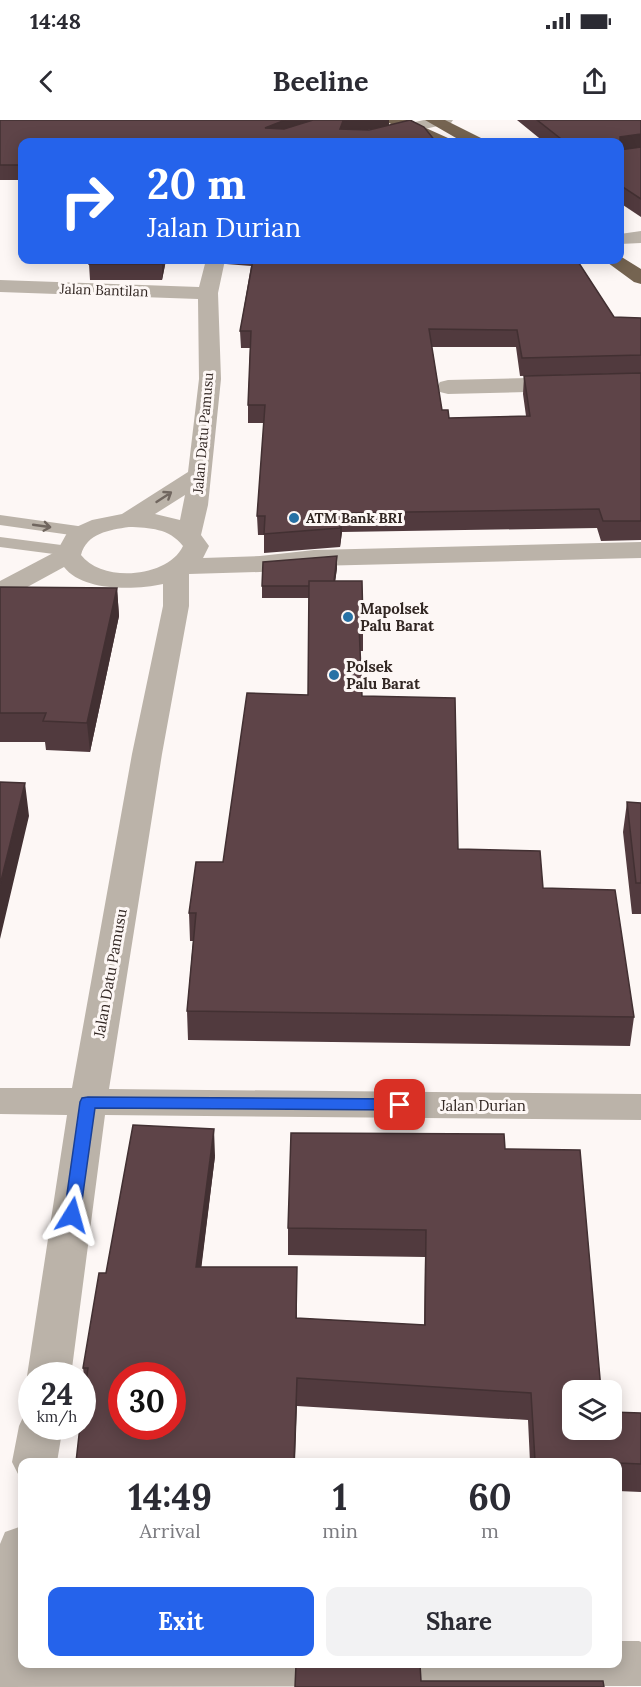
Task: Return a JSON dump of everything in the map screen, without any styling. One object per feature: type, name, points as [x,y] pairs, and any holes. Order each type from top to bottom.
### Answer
[{"type":"highway","points":[[395,120],[434,138]]},
{"type":"highway","points":[[438,121],[469,138]]},
{"type":"highway","points":[[624,241],[641,253]]},
{"type":"highway","points":[[620,264],[641,278]]},
{"type":"street","points":[[368,138],[438,121]]},
{"type":"street","points":[[624,238],[641,237]]},
{"type":"street","name":"Jalan Datu Pamusu","points":[[51,1362],[88,1102],[147,754],[196,505],[210,379],[208,293],[214,264]]},
{"type":"street","name":"Jalan Bantilan","points":[[0,286],[208,293]]},
{"type":"street","points":[[448,387],[641,382]]},
{"type":"street","points":[[129,520],[200,475]]},
{"type":"street","points":[[0,591],[69,553],[73,540],[104,524],[129,520],[153,520],[174,525],[186,554]]},
{"type":"street","points":[[0,597],[57,594],[156,578],[186,554],[260,564],[314,558],[641,550]]},
{"type":"street","points":[[69,553],[78,568],[99,577],[131,581],[170,633]]},
{"type":"street","name":"Jalan Durian","points":[[0,1101],[641,1107]]},
{"type":"street","points":[[36,1458],[39,1440]]},
{"type":"street","points":[[18,1573],[1,1686],[523,1668]]},
{"type":"street","points":[[622,1665],[639,1664]]},
{"type":"lane","points":[[0,520],[85,532]]},
{"type":"lane","points":[[0,542],[69,553]]},
{"type":"building","points":[[0,120],[285,120],[265,128],[284,129],[313,120],[348,120],[343,121],[340,129],[369,130],[410,120],[424,127],[433,138],[18,138],[18,165],[0,165]]},
{"type":"building","points":[[537,120],[641,120],[641,134],[620,138],[560,138]]},
{"type":"building","points":[[641,147],[641,199],[624,188],[624,149]]},
{"type":"building","points":[[252,264],[580,264],[614,317],[641,318],[641,355],[522,358],[517,330],[429,329],[442,410],[448,410],[449,418],[530,416],[524,376],[641,373],[641,521],[603,521],[599,509],[342,513],[340,528],[264,534],[265,516],[257,516],[265,405],[248,405],[251,331],[240,331]]},
{"type":"building","points":[[337,556],[334,581],[309,581],[309,586],[262,586],[263,562]]},
{"type":"building","points":[[309,581],[362,581],[363,625],[359,625],[362,696],[455,698],[458,849],[540,851],[543,888],[615,890],[634,1017],[187,1011],[196,913],[189,913],[196,862],[223,862],[247,693],[308,695]]},
{"type":"building","points":[[0,587],[117,588],[87,723],[43,721],[46,713],[0,713]]},
{"type":"building","points":[[0,782],[25,783],[0,885]]},
{"type":"building","points":[[627,802],[641,803],[641,883],[636,883]]},
{"type":"building","points":[[133,1125],[214,1129],[196,1267],[297,1267],[296,1318],[425,1325],[426,1230],[288,1228],[291,1133],[504,1134],[505,1149],[580,1150],[600,1380],[562,1380],[562,1440],[622,1440],[622,1412],[641,1413],[641,1464],[622,1463],[622,1458],[535,1458],[531,1393],[297,1378],[294,1458],[76,1458],[78,1440],[96,1440],[96,1362],[84,1362],[99,1273],[106,1273]]},
{"type":"building","points":[[296,1668],[420,1668],[421,1681],[603,1681],[604,1687],[295,1687]]},
{"type":"place","name":"ATM Bank BRI","points":[[294,518]]},
{"type":"place","name":"Mapolsek Palu Barat","points":[[348,617]]},
{"type":"place","name":"Polsek Palu Barat","points":[[334,675]]},
{"type":"route","points":[[72,1215],[88,1102],[400,1105]]}]
